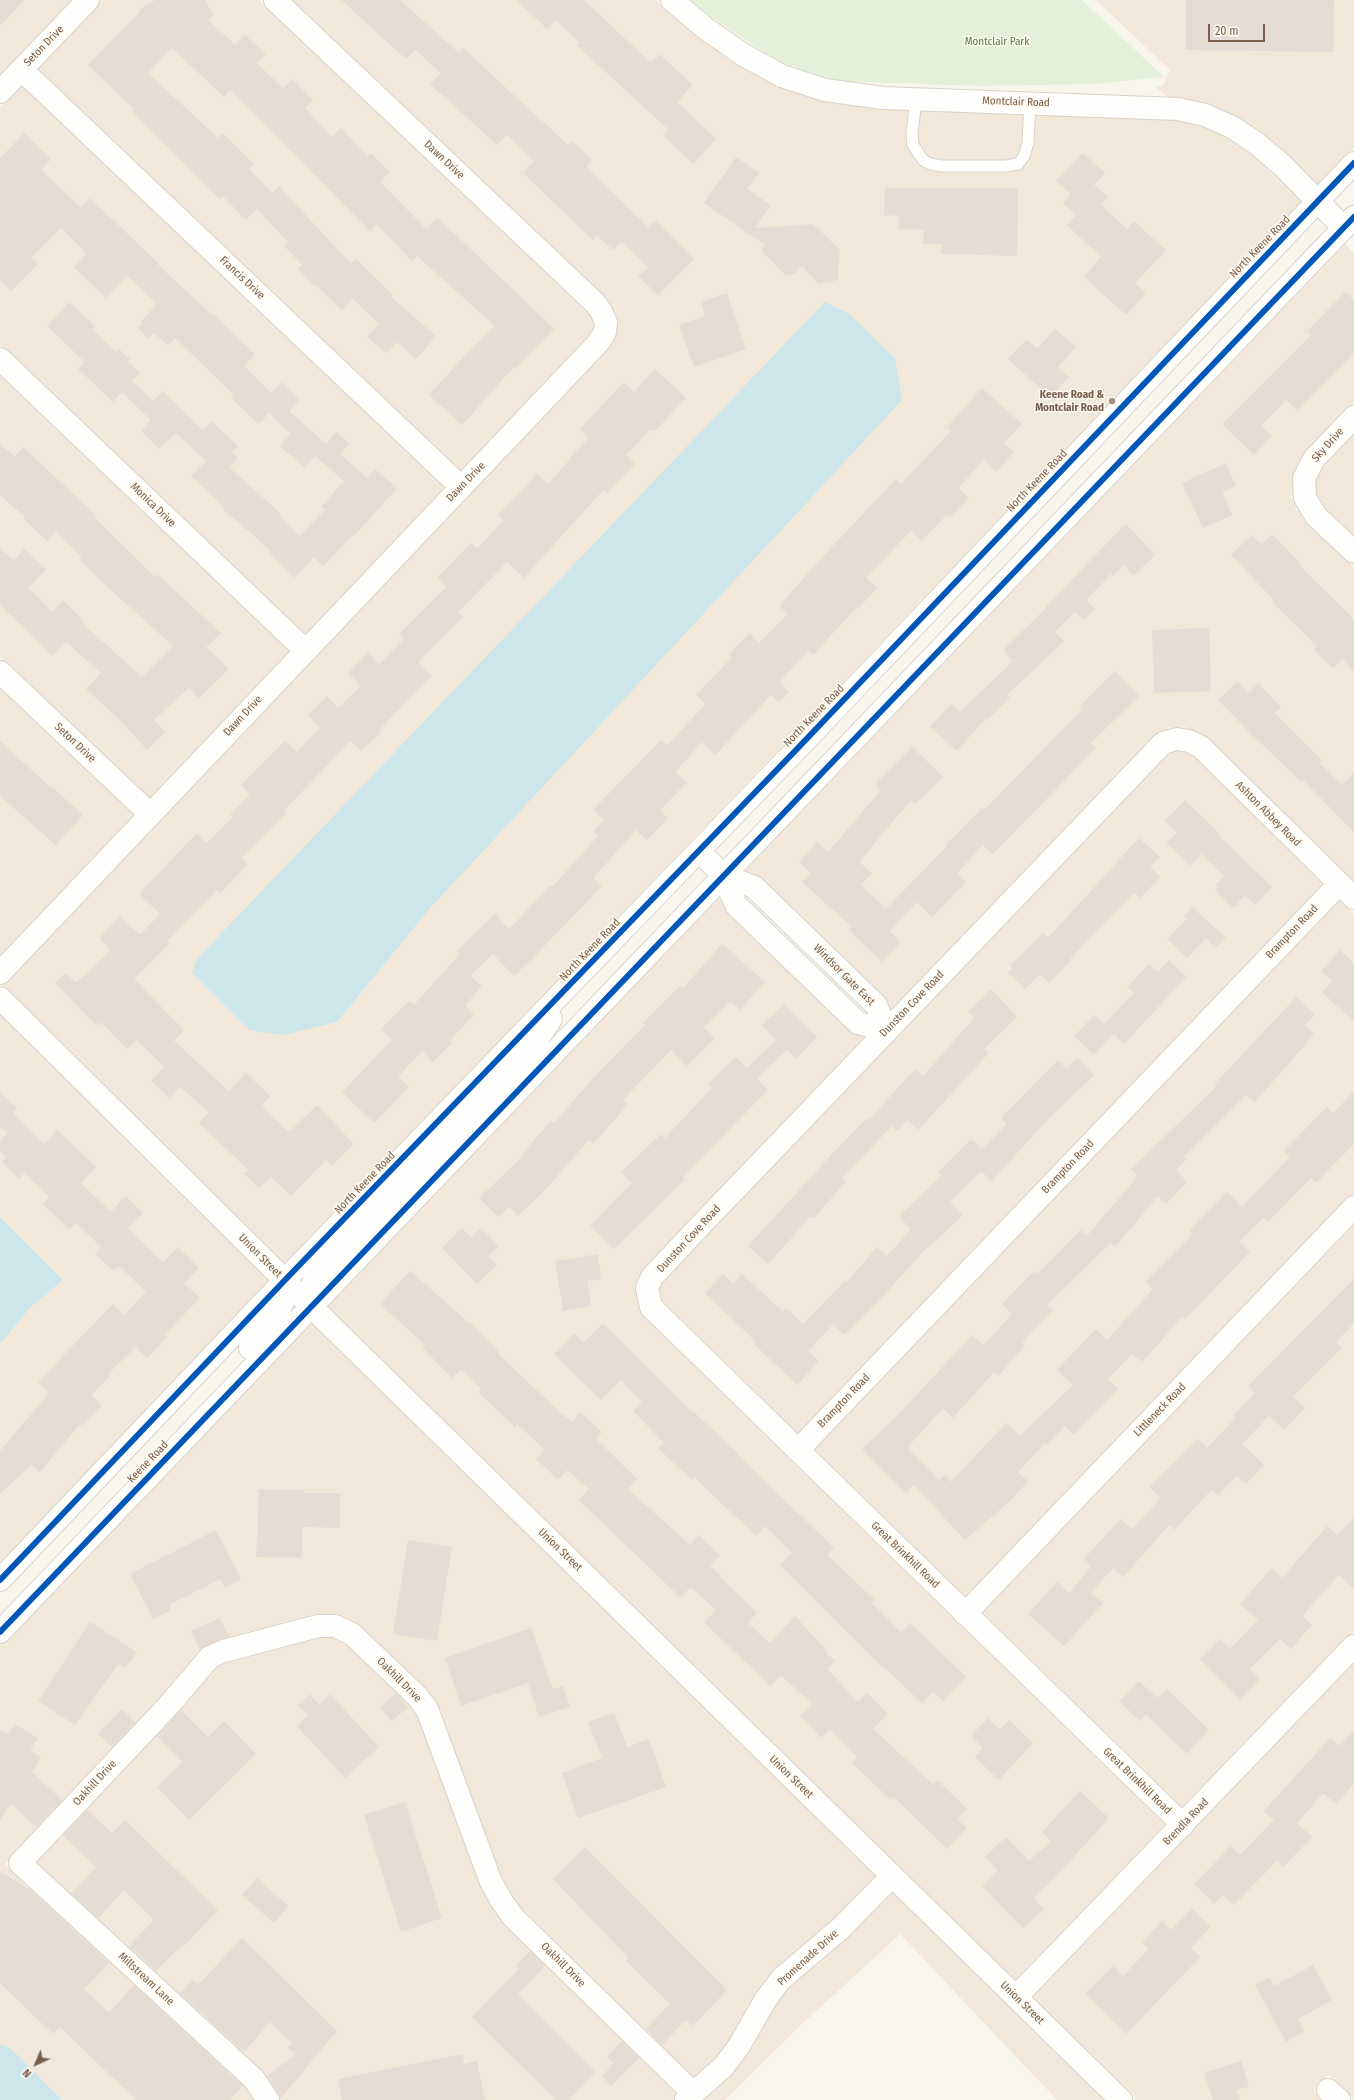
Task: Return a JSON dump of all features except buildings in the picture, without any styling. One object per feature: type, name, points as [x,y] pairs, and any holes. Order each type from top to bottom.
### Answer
[{"type":"street","name":"Seton Drive","points":[[0,92],[88,0]]},
{"type":"street","name":"Dawn Drive","points":[[0,973],[598,343],[605,332],[606,322],[602,312],[594,303],[275,0]]},
{"type":"street","name":"Montclair Road","points":[[672,0],[705,28],[742,54],[782,76],[825,90],[865,97],[1178,108],[1205,115],[1232,127],[1256,143],[1317,201],[1351,227]]},
{"type":"street","name":"Francis Drive","points":[[22,70],[462,487]]},
{"type":"street","name":"North Keene Road","points":[[285,1280],[699,851],[1354,163]]},
{"type":"street","points":[[311,1306],[723,875],[1351,227]]},
{"type":"street","name":"Monica Drive","points":[[0,360],[305,650]]},
{"type":"street","name":"Sky Drive","points":[[1354,417],[1314,458],[1304,478],[1305,498],[1316,516],[1354,552]]},
{"type":"street","name":"Seton Drive","points":[[0,672],[150,814]]},
{"type":"street","name":"Ashton Abbey Road","points":[[1177,739],[1189,741],[1201,747],[1354,898]]},
{"type":"street","name":"Dunston Cove Road","points":[[652,1277],[1153,751],[1163,743],[1177,739]]},
{"type":"street","name":"Windsor Gate East","points":[[699,851],[723,875],[754,887],[876,1005],[887,1031]]},
{"type":"street","name":"Brampton Road","points":[[798,1450],[1339,884]]},
{"type":"street","points":[[311,1306],[311,1288],[318,1272],[326,1260],[533,1046],[580,974]]},
{"type":"street","name":"Union Street","points":[[0,998],[311,1306],[1121,2100]]},
{"type":"street","name":"Littleneck Road","points":[[965,1614],[1354,1207]]},
{"type":"street","name":"Great Brinkhill Road","points":[[652,1277],[647,1288],[651,1307],[1183,1825]]},
{"type":"street","points":[[83,1545],[134,1470],[271,1326],[284,1299],[285,1280]]},
{"type":"street","points":[[0,1580],[265,1303],[285,1280]]},
{"type":"street","name":"Keene Road","points":[[0,1632],[311,1306]]},
{"type":"street","name":"Oakhill Drive","points":[[20,1863],[169,1705],[210,1657],[224,1651],[318,1626],[335,1626],[352,1634],[417,1696],[427,1709],[492,1882],[501,1900],[514,1917],[689,2097]]},
{"type":"street","name":"Brendla Road","points":[[1016,1997],[1354,1646]]},
{"type":"street","name":"Millstream Lane","points":[[20,1863],[254,2079],[268,2100]]},
{"type":"street","name":"Promenade Drive","points":[[689,2097],[724,2066],[739,2046],[766,1999],[781,1979],[841,1928],[892,1876]]},
{"type":"lane","points":[[916,99],[913,145],[923,160],[930,164],[942,166],[1006,166],[1018,164],[1024,156],[1028,143],[1030,103]]},
{"type":"shaded area","points":[[0,0],[75,0],[0,79]]},
{"type":"shaded area","points":[[102,0],[259,0],[592,317],[595,330],[590,337],[462,472],[37,68]]},
{"type":"shaded area","points":[[291,0],[655,0],[698,36],[735,63],[776,85],[820,100],[881,109],[1175,119],[1201,125],[1226,136],[1249,152],[1303,202],[285,1265],[2,985],[312,657],[615,317],[610,304]],"holes":[[[432,906],[337,1022],[197,959]]]},
{"type":"shaded area","points":[[1096,0],[1354,0],[1354,148],[1318,186],[1264,135],[1238,118],[1208,104],[1181,98],[1167,97],[1156,87],[1163,86],[1170,70]]},
{"type":"shaded area","points":[[21,84],[447,488],[306,635],[0,344],[0,107]]},
{"type":"shaded area","points":[[1343,242],[1354,253],[1354,403],[1307,452],[1295,494],[1291,497],[1295,503],[1296,511],[1300,510],[1309,524],[1354,568],[1354,883],[1209,739],[1195,731],[1186,729],[1185,726],[1177,728],[1169,727],[1168,731],[1157,735],[1146,745],[891,1013],[883,997],[762,879],[741,870]]},
{"type":"shaded area","points":[[0,375],[291,651],[151,800],[0,657]]},
{"type":"shaded area","points":[[1354,431],[1354,537],[1325,509],[1316,494],[1315,479],[1322,464]]},
{"type":"shaded area","points":[[0,687],[135,816],[0,959]]},
{"type":"shaded area","points":[[1176,749],[1194,756],[1324,885],[798,1435],[660,1301],[658,1289],[661,1283],[889,1043],[892,1044],[894,1038],[900,1036],[899,1033],[1168,752]]},
{"type":"shaded area","points":[[719,893],[729,913],[850,1031],[867,1037],[650,1265],[648,1264],[638,1279],[640,1281],[637,1290],[637,1298],[641,1311],[1168,1826],[1017,1983],[326,1305]]},
{"type":"shaded area","points":[[1338,898],[1354,914],[1354,1193],[966,1599],[812,1449]]},
{"type":"shaded area","points":[[0,1013],[271,1282],[0,1566],[0,1344],[30,1308],[63,1280],[0,1217]]},
{"type":"shaded area","points":[[1354,1221],[1354,1632],[1183,1811],[980,1613]]},
{"type":"shaded area","points":[[311,1321],[877,1877],[731,2040],[716,2059],[694,2079],[522,1909],[510,1894],[501,1877],[437,1704],[424,1688],[360,1626],[340,1617],[223,1641],[161,1698],[5,1864],[246,2087],[255,2100],[62,2100],[12,2049],[0,2044],[0,1646],[83,1559],[85,1559],[90,1551]]},
{"type":"shaded area","points":[[318,1636],[332,1637],[346,1643],[409,1704],[418,1715],[482,1886],[492,1907],[506,1925],[678,2095],[673,2100],[281,2100],[262,2071],[35,1861],[216,1666]]},
{"type":"shaded area","points":[[1354,1660],[1354,2099],[1329,2075],[1313,2090],[1323,2100],[1137,2100],[1031,1996]]},
{"type":"shaded area","points":[[892,1891],[1105,2100],[1057,2100],[900,1934],[801,2025],[725,2100],[700,2100],[789,1986]]},
{"type":"green space","name":"Montclair Park","points":[[690,0],[1082,0],[1164,77],[1095,84],[980,86],[840,81],[808,72],[780,61],[709,15]]},
{"type":"water","points":[[825,302],[848,313],[895,358],[902,400],[432,906],[337,1022],[283,1035],[249,1030],[192,973],[197,959]]},
{"type":"water","points":[[0,1217],[63,1280],[30,1308],[0,1344]]},
{"type":"water","points":[[0,2044],[12,2049],[62,2100],[0,2100]]},
{"type":"cycle path","points":[[0,1580],[285,1280],[796,750],[1354,163]]},
{"type":"cycle path","points":[[0,1632],[1354,217]]},
{"type":"place","name":"Keene Road & Montclair Road","points":[[1112,401]]}]
